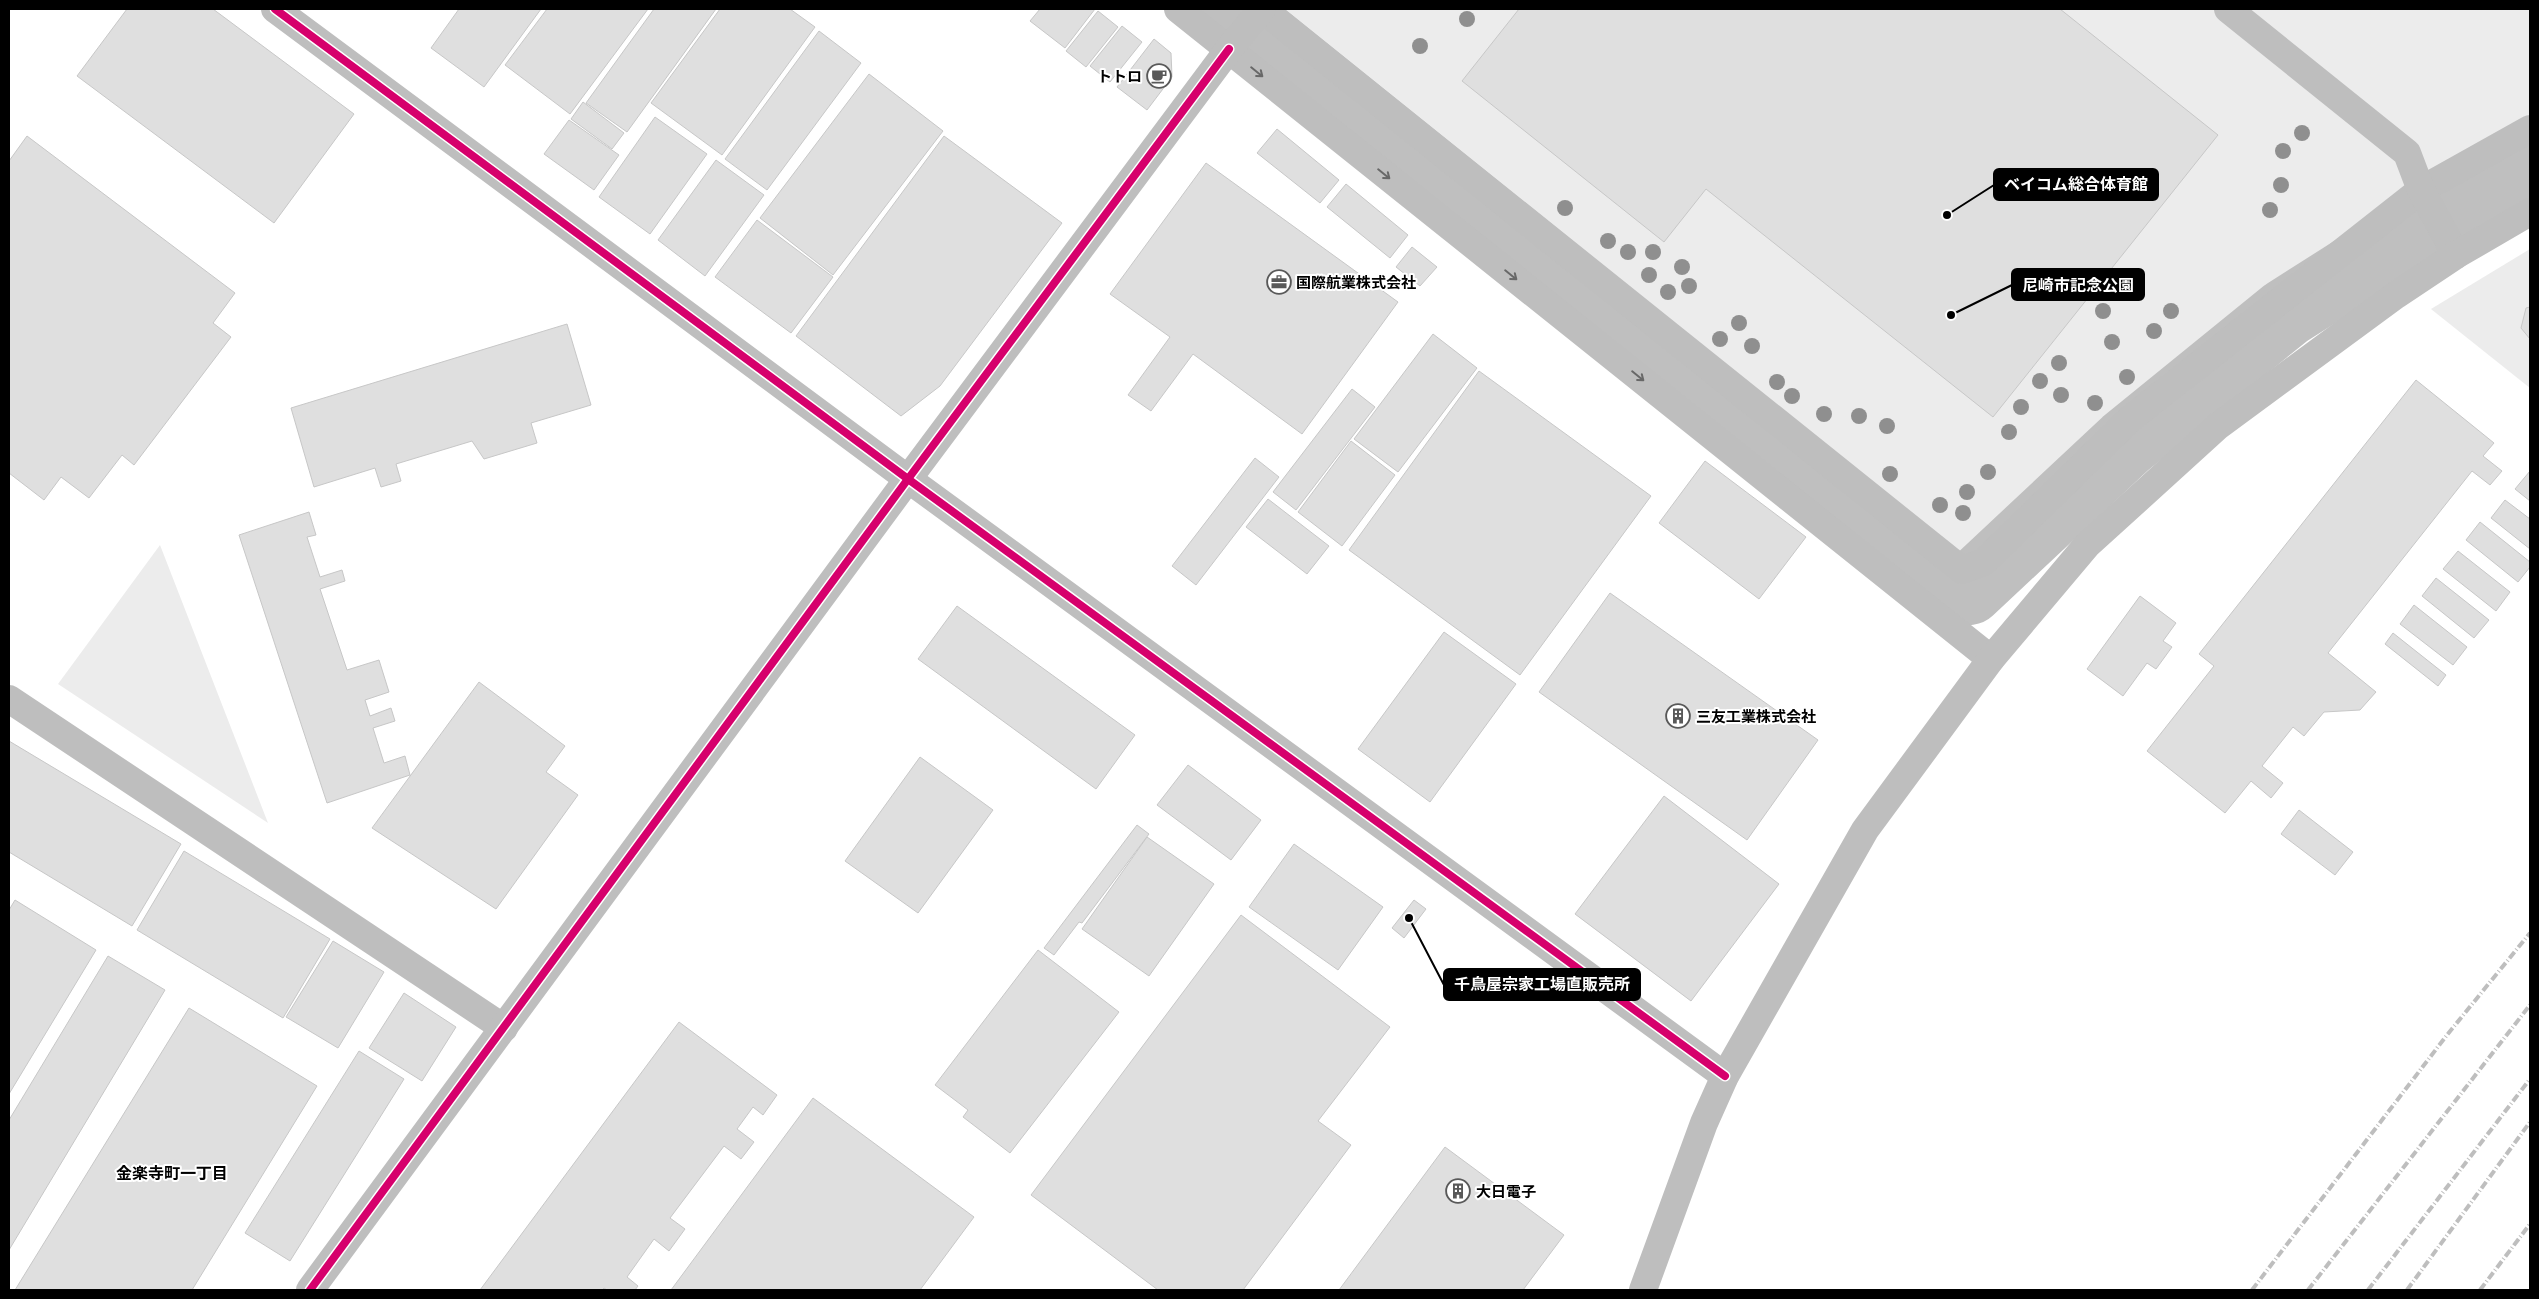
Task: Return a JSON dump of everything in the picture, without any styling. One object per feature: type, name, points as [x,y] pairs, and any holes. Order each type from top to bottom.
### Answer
[{"type":"street","points":[[275,9],[908,479],[1725,1076]]},
{"type":"street","points":[[1178,9],[1233,44],[1991,659]]},
{"type":"street","points":[[2228,9],[2407,153],[2425,197],[2451,245]]},
{"type":"street","points":[[310,1290],[908,479],[1233,44],[1260,11],[1962,570],[1984,562],[2130,419],[2425,197],[2530,129]]},
{"type":"street","points":[[1642,1290],[1704,1123],[1725,1076],[1865,830],[1991,659],[2087,545],[2218,426],[2396,295],[2451,245],[2530,212]]},
{"type":"street","points":[[9,698],[504,1028]]},
{"type":"shaded area","points":[[1245,9],[2530,9],[2530,179],[2482,201],[2450,220],[2395,261],[2318,304],[2231,369],[2103,476],[2016,559],[1977,601],[1955,595],[1898,555],[1519,250],[1449,191],[1412,150]]},
{"type":"shaded area","points":[[2530,249],[2530,388],[2431,309]]},
{"type":"shaded area","points":[[160,545],[268,823],[58,684]]},
{"type":"building","points":[[127,9],[213,9],[354,114],[274,223],[77,76]]},
{"type":"building","points":[[459,9],[541,9],[484,87],[431,48]]},
{"type":"building","points":[[547,9],[648,9],[570,114],[505,65]]},
{"type":"building","points":[[654,9],[716,9],[627,132],[586,103]]},
{"type":"building","points":[[720,9],[790,9],[815,27],[722,155],[651,103]]},
{"type":"building","points":[[1040,9],[1095,9],[1065,48],[1030,21]]},
{"type":"building","points":[[1519,9],[2060,9],[2218,135],[1993,417],[1706,189],[1664,242],[1462,81]]},
{"type":"building","points":[[1098,11],[1118,27],[1086,67],[1066,51]]},
{"type":"building","points":[[1122,26],[1142,42],[1110,82],[1090,66]]},
{"type":"building","points":[[819,31],[861,63],[767,190],[725,159]]},
{"type":"building","points":[[1154,39],[1171,53],[1172,77],[1147,110],[1117,87]]},
{"type":"building","points":[[869,74],[943,131],[833,275],[760,218]]},
{"type":"building","points":[[583,102],[624,133],[612,149],[571,119]]},
{"type":"building","points":[[655,117],[707,154],[650,234],[599,197]]},
{"type":"building","points":[[569,120],[619,155],[594,190],[544,154]]},
{"type":"building","points":[[1277,129],[1339,180],[1320,203],[1257,153]]},
{"type":"building","points":[[27,136],[235,293],[213,323],[231,337],[134,465],[122,455],[89,498],[61,477],[44,500],[9,473],[9,161]]},
{"type":"building","points":[[944,136],[1062,223],[940,386],[901,416],[796,336]]},
{"type":"building","points":[[716,160],[764,195],[705,276],[658,240]]},
{"type":"building","points":[[1206,163],[1398,302],[1302,434],[1193,354],[1151,411],[1128,395],[1170,337],[1110,294]]},
{"type":"building","points":[[1346,184],[1408,235],[1390,258],[1327,207]]},
{"type":"building","points":[[757,220],[833,277],[791,333],[715,277]]},
{"type":"building","points":[[1412,247],[1437,267],[1420,286],[1396,267]]},
{"type":"building","points":[[2530,307],[2530,339],[2521,328],[2526,308]]},
{"type":"building","points":[[567,324],[591,405],[531,423],[537,443],[484,459],[472,441],[396,464],[401,481],[381,487],[375,468],[314,487],[291,408]]},
{"type":"building","points":[[1433,334],[1477,368],[1398,472],[1354,439]]},
{"type":"building","points":[[1479,371],[1651,496],[1520,675],[1349,550]]},
{"type":"building","points":[[2416,380],[2494,443],[2483,456],[2502,471],[2490,485],[2472,471],[2328,653],[2376,692],[2360,710],[2324,712],[2304,736],[2293,727],[2262,766],[2283,783],[2271,798],[2251,781],[2225,813],[2147,751],[2214,666],[2199,654]]},
{"type":"building","points":[[1352,389],[1375,407],[1296,510],[1273,492]]},
{"type":"building","points":[[1351,441],[1395,475],[1342,546],[1298,512]]},
{"type":"building","points":[[1255,458],[1279,477],[1196,585],[1172,566]]},
{"type":"building","points":[[1705,461],[1806,537],[1759,599],[1659,523]]},
{"type":"building","points":[[2530,471],[2530,501],[2515,489]]},
{"type":"building","points":[[1268,499],[1329,546],[1307,574],[1246,527]]},
{"type":"building","points":[[2505,500],[2530,519],[2530,549],[2491,518]]},
{"type":"building","points":[[309,512],[316,535],[307,537],[320,577],[342,570],[345,581],[320,589],[347,670],[379,660],[389,692],[365,700],[370,716],[391,708],[395,721],[373,728],[384,763],[405,756],[410,775],[327,803],[239,535]]},
{"type":"building","points":[[2480,522],[2530,562],[2530,567],[2518,582],[2466,540]]},
{"type":"building","points":[[2458,551],[2510,592],[2496,611],[2443,569]]},
{"type":"building","points":[[2436,578],[2489,620],[2474,638],[2422,596]]},
{"type":"building","name":"三友工業株式会社","points":[[1610,593],[1818,740],[1747,840],[1539,692]]},
{"type":"building","points":[[2140,596],[2176,623],[2163,641],[2172,647],[2156,669],[2147,663],[2123,696],[2087,669]]},
{"type":"building","points":[[2414,605],[2467,647],[2453,665],[2400,624]]},
{"type":"building","points":[[957,606],[1135,735],[1096,789],[918,659]]},
{"type":"building","points":[[1444,632],[1516,684],[1430,802],[1358,749]]},
{"type":"building","points":[[2393,633],[2446,675],[2438,686],[2385,644]]},
{"type":"building","points":[[479,682],[565,746],[546,772],[578,795],[496,909],[372,828]]},
{"type":"building","points":[[9,741],[181,844],[132,926],[9,852]]},
{"type":"building","points":[[920,757],[993,810],[918,913],[845,861]]},
{"type":"building","points":[[1188,765],[1261,820],[1231,860],[1157,805]]},
{"type":"building","points":[[1664,796],[1779,884],[1691,1001],[1575,914]]},
{"type":"building","points":[[2299,810],[2353,852],[2335,875],[2281,834]]},
{"type":"building","points":[[1137,825],[1149,834],[1082,923],[1079,922],[1054,955],[1044,948]]},
{"type":"building","points":[[1147,837],[1214,884],[1149,976],[1082,929]]},
{"type":"building","points":[[1294,844],[1383,907],[1338,970],[1249,907]]},
{"type":"building","points":[[184,851],[330,939],[283,1018],[137,930]]},
{"type":"building","points":[[15,900],[96,950],[9,1094],[9,910]]},
{"type":"building","points":[[1414,900],[1426,909],[1404,938],[1392,928]]},
{"type":"building","points":[[1241,915],[1390,1027],[1318,1121],[1351,1145],[1243,1290],[1158,1290],[1031,1195]]},
{"type":"building","points":[[333,941],[384,972],[338,1048],[286,1017]]},
{"type":"building","points":[[1038,950],[1119,1012],[1010,1153],[963,1117],[968,1110],[935,1085]]},
{"type":"building","points":[[108,956],[165,990],[9,1250],[9,1120]]},
{"type":"building","points":[[404,993],[456,1027],[422,1081],[369,1048]]},
{"type":"building","points":[[189,1008],[317,1086],[192,1290],[15,1290]]},
{"type":"building","points":[[679,1022],[777,1095],[763,1115],[753,1107],[737,1129],[754,1142],[741,1159],[724,1146],[670,1218],[685,1229],[669,1251],[654,1239],[627,1277],[638,1286],[635,1290],[607,1290],[604,1288],[602,1290],[480,1290]]},
{"type":"building","points":[[359,1051],[404,1079],[290,1261],[245,1233]]},
{"type":"building","points":[[813,1098],[974,1217],[920,1290],[671,1290]]},
{"type":"building","name":"大日電子","points":[[1445,1147],[1564,1235],[1523,1290],[1339,1290]]},
{"type":"waterway","points":[[1229,9],[1953,592],[1969,590],[2126,443],[2286,313],[2530,158]]},
{"type":"railway","points":[[2252,1290],[2447,1035],[2530,933]]},
{"type":"railway","points":[[2308,1290],[2530,1005]]},
{"type":"railway","points":[[2368,1290],[2530,1079]]},
{"type":"railway","points":[[2407,1290],[2530,1122]]},
{"type":"railway","points":[[2480,1290],[2530,1224]]},
{"type":"cycle path","points":[[275,9],[908,479],[1725,1076]]},
{"type":"cycle path","points":[[310,1290],[908,479],[1229,49]]},
{"type":"place","name":"トトロ","points":[[1159,76]]},
{"type":"place","name":"ベイコム総合体育館","points":[[1947,215]]},
{"type":"place","name":"国際航業株式会社","points":[[1279,282]]},
{"type":"place","name":"尼崎市記念公園","points":[[1951,315]]},
{"type":"place","name":"三友工業株式会社","points":[[1678,716]]},
{"type":"place","name":"千鳥屋宗家工場直販売所","points":[[1409,918]]},
{"type":"place","name":"大日電子","points":[[1458,1191]]},
{"type":"district","name":"金楽寺町一丁目","points":[[172,1173]]}]
